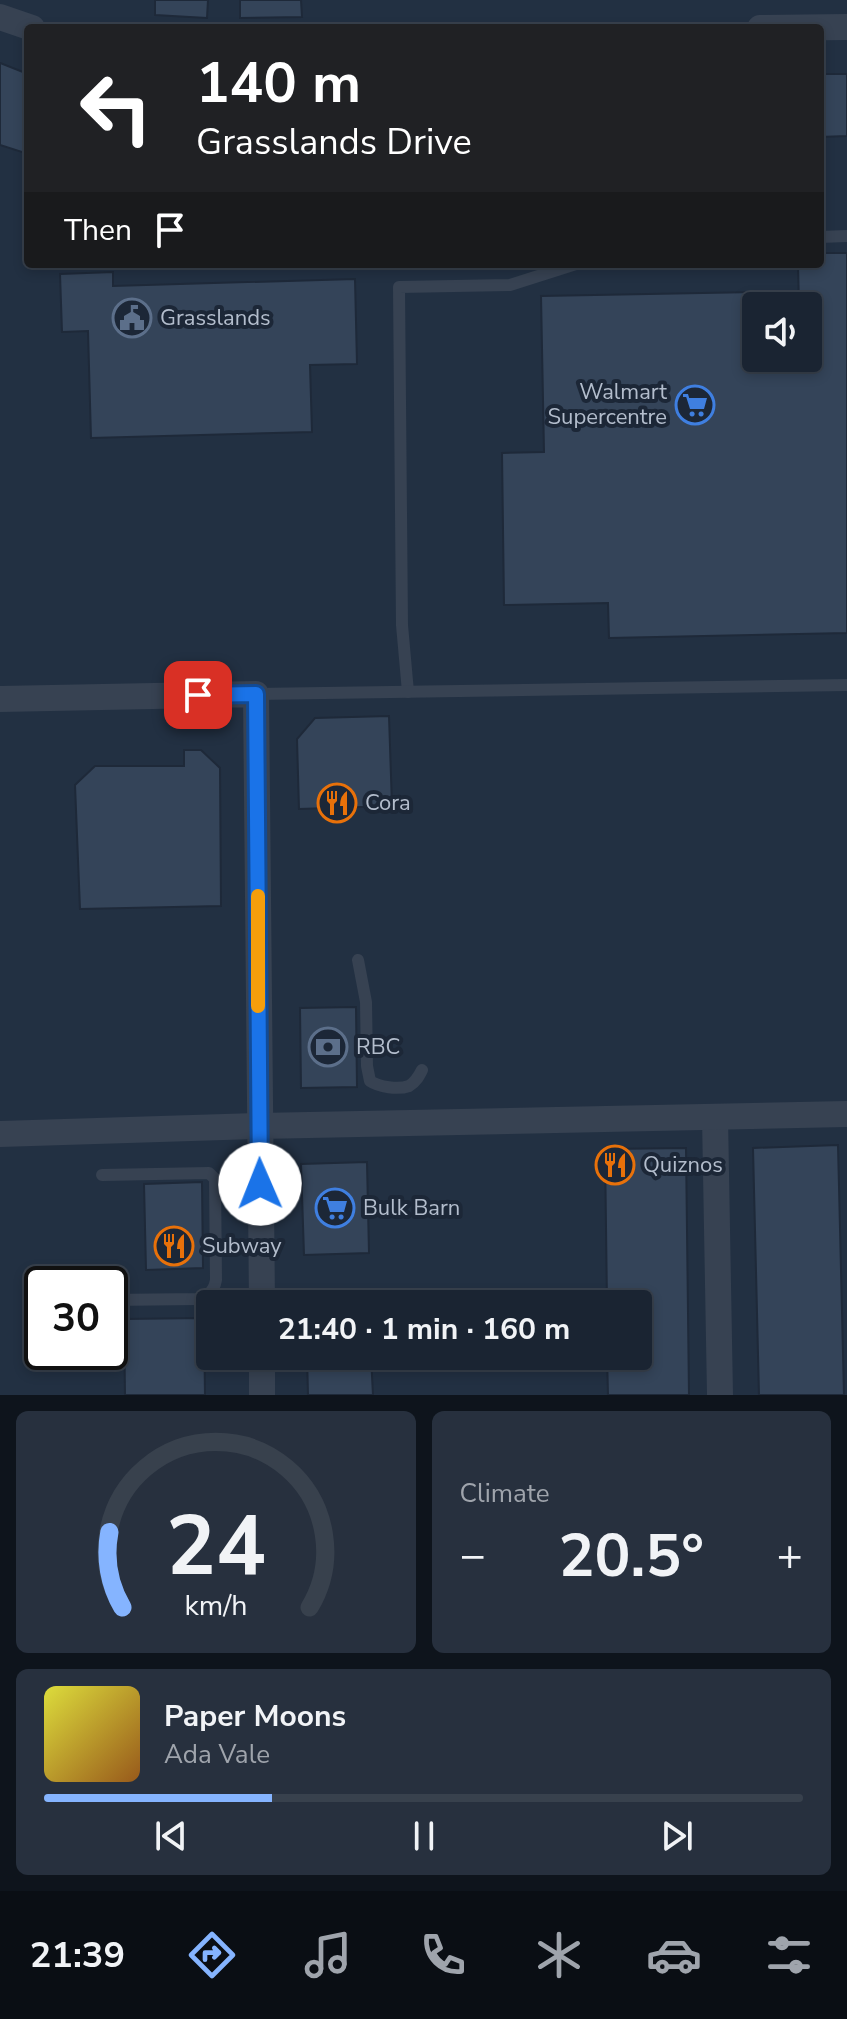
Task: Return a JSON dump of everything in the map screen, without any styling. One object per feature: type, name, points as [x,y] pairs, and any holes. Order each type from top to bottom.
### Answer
[{"type":"street","points":[[0,17],[24,25]]},
{"type":"street","points":[[824,27],[847,27]]},
{"type":"street","points":[[0,699],[256,694],[262,1290]]},
{"type":"street","points":[[0,1134],[847,1114]]},
{"type":"street","points":[[715,1117],[720,1395]]},
{"type":"street","points":[[262,1370],[262,1395]]},
{"type":"lane","points":[[824,237],[847,236]]},
{"type":"lane","points":[[408,692],[402,625],[399,287],[510,285],[563,268]]},
{"type":"lane","points":[[256,694],[847,685]]},
{"type":"lane","points":[[358,960],[366,1002],[370,1081],[378,1087],[408,1087],[422,1070]]},
{"type":"lane","points":[[102,1175],[209,1173],[215,1179],[214,1288],[198,1299],[128,1300]]},
{"type":"building","points":[[155,0],[208,0],[207,18],[155,15]]},
{"type":"building","points":[[240,0],[301,0],[302,17],[240,18]]},
{"type":"building","points":[[0,63],[24,72],[24,153],[0,145]]},
{"type":"building","points":[[824,74],[847,74],[847,136],[824,137]]},
{"type":"building","name":"Walmart Supercentre","points":[[824,253],[847,253],[847,633],[609,638],[608,603],[504,605],[502,453],[544,452],[541,296],[742,292],[742,372],[822,372],[822,292],[799,292],[798,268],[824,268]]},
{"type":"building","points":[[113,272],[113,286],[355,279],[357,364],[310,365],[312,432],[91,438],[88,331],[62,332],[60,274]]},
{"type":"building","points":[[389,716],[392,806],[299,809],[297,739],[315,718]]},
{"type":"building","points":[[184,750],[201,750],[220,768],[221,906],[80,909],[75,785],[95,766],[184,766]]},
{"type":"building","name":"RBC","points":[[356,1007],[357,1087],[301,1088],[300,1008]]},
{"type":"building","points":[[838,1145],[844,1395],[759,1395],[753,1148]]},
{"type":"building","points":[[686,1148],[689,1395],[608,1395],[607,1370],[652,1370],[652,1290],[607,1290],[605,1149]]},
{"type":"building","name":"Bulk Barn","points":[[367,1162],[369,1253],[304,1255],[301,1164]]},
{"type":"building","points":[[202,1182],[203,1268],[146,1270],[144,1184]]},
{"type":"building","points":[[196,1318],[196,1370],[205,1370],[205,1395],[125,1395],[128,1319]]},
{"type":"building","points":[[307,1370],[372,1370],[373,1395],[308,1395]]},
{"type":"slow traffic","points":[[258,896],[258,1006]]},
{"type":"place","name":"Grasslands","points":[[132,318]]},
{"type":"place","name":"Walmart Supercentre","points":[[695,405]]},
{"type":"place","name":"Cora","points":[[337,803]]},
{"type":"place","name":"RBC","points":[[328,1047]]},
{"type":"place","name":"Quiznos","points":[[615,1165]]},
{"type":"place","name":"Bulk Barn","points":[[335,1208]]},
{"type":"place","name":"Subway","points":[[174,1246]]},
{"type":"route","points":[[198,695],[256,694],[260,1184]]}]
